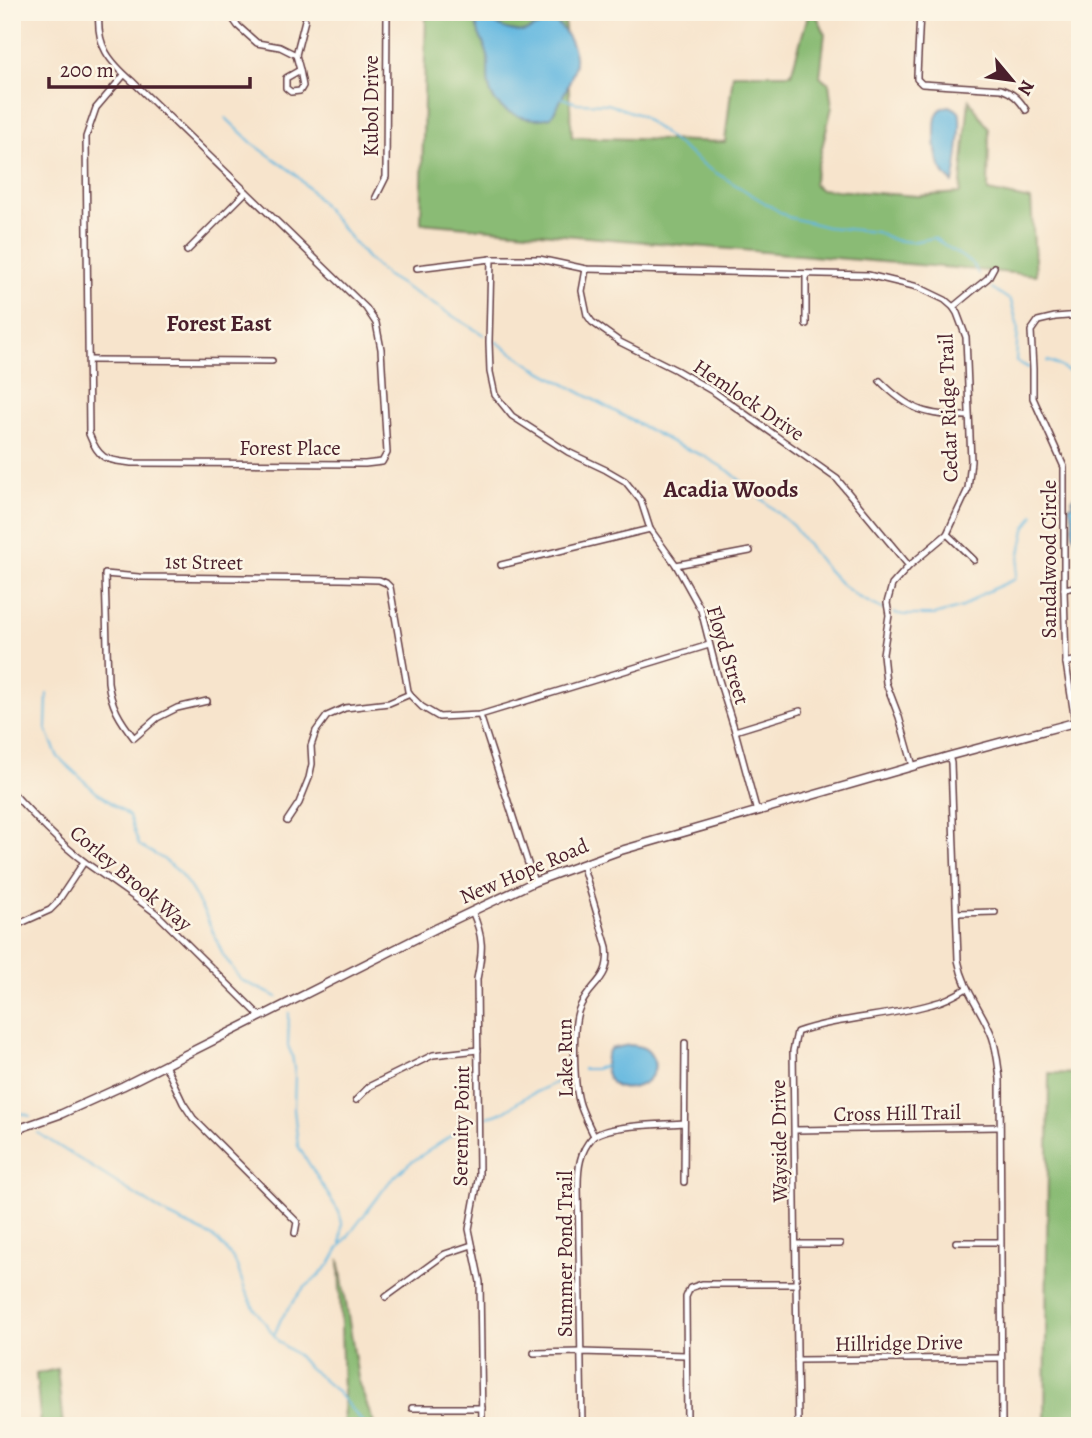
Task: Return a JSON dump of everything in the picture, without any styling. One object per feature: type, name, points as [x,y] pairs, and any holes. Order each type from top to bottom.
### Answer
[{"type":"street","name":"Forest Place","points":[[99,12],[98,29],[106,53],[124,75],[366,308],[376,323],[382,349],[387,453],[382,462],[132,463],[109,460],[95,450],[89,434],[86,136],[96,108],[124,75]]},
{"type":"street","points":[[228,12],[238,26],[257,43],[279,47],[296,55]]},
{"type":"street","name":"Kubol Drive","points":[[376,197],[386,177],[387,12]]},
{"type":"street","points":[[920,12],[917,79],[922,84],[1010,91],[1026,110]]},
{"type":"street","points":[[300,69],[296,55],[305,20]]},
{"type":"street","points":[[187,251],[246,191]]},
{"type":"street","name":"Cedar Ridge Trail","points":[[417,268],[491,259],[539,259],[586,269],[868,275],[918,287],[953,307],[965,337],[971,461],[968,489],[947,534],[892,584],[887,603],[889,615],[883,654],[886,683],[913,766]]},
{"type":"street","name":"Floyd Street","points":[[491,259],[489,342],[490,372],[495,395],[512,416],[568,452],[625,481],[641,501],[650,529],[676,565],[701,610],[757,811]]},
{"type":"street","points":[[953,307],[988,278],[994,267]]},
{"type":"street","name":"Hemlock Drive","points":[[586,269],[582,291],[587,315],[592,322],[620,342],[714,392],[837,479],[909,566]]},
{"type":"street","points":[[806,274],[806,324]]},
{"type":"street","name":"Sandalwood Circle","points":[[1078,721],[1066,663],[1064,467],[1033,398],[1031,331],[1038,321],[1080,315]]},
{"type":"street","points":[[89,360],[272,361]]},
{"type":"street","points":[[880,381],[903,402],[923,412],[941,416],[968,416]]},
{"type":"street","points":[[501,565],[650,529]]},
{"type":"street","points":[[947,534],[974,560]]},
{"type":"street","points":[[676,565],[750,551]]},
{"type":"street","name":"1st Street","points":[[207,701],[177,708],[157,718],[134,738],[119,719],[110,694],[105,574],[139,577],[379,580],[390,587],[402,663],[410,694]]},
{"type":"street","points":[[1064,589],[1080,586]]},
{"type":"street","points":[[287,821],[299,803],[309,778],[312,764],[311,746],[316,731],[327,716],[345,708],[389,703],[410,694],[422,707],[439,717],[480,715],[709,645]]},
{"type":"street","points":[[1066,663],[1080,659]]},
{"type":"street","points":[[735,731],[800,711]]},
{"type":"street","points":[[480,715],[534,882]]},
{"type":"street","name":"New Hope Road","points":[[12,1130],[61,1114],[165,1065],[534,882],[619,851],[1078,721]]},
{"type":"street","points":[[949,756],[958,960],[961,976],[997,1049],[1000,1079],[1002,1426]]},
{"type":"street","name":"Corley Brook Way","points":[[12,792],[84,862],[157,914],[261,1017]]},
{"type":"street","points":[[12,927],[50,910],[57,904],[84,862]]},
{"type":"street","name":"Lake Run","points":[[582,864],[609,960],[605,972],[579,1010],[576,1026],[577,1091],[594,1136]]},
{"type":"street","name":"Serenity Point","points":[[472,911],[481,932],[482,949],[477,979],[479,1175],[469,1229],[480,1282],[482,1426]]},
{"type":"street","points":[[958,913],[995,912]]},
{"type":"street","name":"Wayside Drive","points":[[799,1426],[793,1051],[797,1032],[848,1019],[930,1005],[967,988]]},
{"type":"street","points":[[684,1182],[685,1043]]},
{"type":"street","points":[[356,1100],[370,1086],[433,1055],[478,1049]]},
{"type":"street","points":[[165,1065],[193,1118],[297,1222],[295,1233]]},
{"type":"street","points":[[594,1136],[612,1130],[684,1123]]},
{"type":"street","name":"Cross Hill Trail","points":[[795,1130],[999,1127]]},
{"type":"street","name":"Summer Pond Trail","points":[[582,1426],[578,1172],[580,1158],[594,1136]]},
{"type":"street","points":[[956,1242],[1000,1242]]},
{"type":"street","points":[[797,1244],[840,1244]]},
{"type":"street","points":[[386,1297],[445,1254],[472,1245]]},
{"type":"street","points":[[687,1426],[686,1297],[690,1288],[702,1284],[797,1284]]},
{"type":"street","points":[[534,1353],[686,1355]]},
{"type":"street","name":"Hillridge Drive","points":[[797,1360],[1001,1357]]},
{"type":"street","points":[[412,1408],[482,1408]]},
{"type":"green space","points":[[426,12],[564,12],[572,137],[725,142],[733,74],[791,74],[809,12],[815,12],[825,33],[820,77],[829,83],[832,107],[813,184],[820,189],[918,196],[960,193],[969,100],[989,129],[988,191],[1031,200],[1036,275],[421,223]]},
{"type":"green space","points":[[1049,1073],[1080,1074],[1080,1426],[1045,1426]]},
{"type":"green space","points":[[339,1259],[359,1384],[375,1426],[344,1426]]},
{"type":"green space","points":[[57,1369],[63,1426],[41,1426],[36,1374]]},
{"type":"water","points":[[480,16],[516,31],[524,32],[552,22],[564,31],[573,48],[575,63],[567,88],[551,117],[535,119],[518,116],[503,108],[492,96],[488,82],[488,57],[476,25]]},
{"type":"water","points":[[949,106],[959,112],[960,117],[959,147],[953,183],[940,167],[935,139],[937,115],[941,109]]},
{"type":"water","points":[[1080,490],[1080,540],[1075,539],[1072,530],[1069,506]]},
{"type":"water","points":[[629,1045],[645,1049],[655,1066],[647,1081],[638,1086],[620,1088],[612,1084],[607,1075],[606,1058],[610,1049]]},
{"type":"waterway","points":[[562,98],[577,103],[608,104],[640,115],[708,168],[788,217],[827,227],[876,232],[894,240],[911,242],[934,238],[973,264],[978,274]]},
{"type":"waterway","points":[[226,118],[252,143],[294,173],[367,258],[387,276],[484,335]]},
{"type":"waterway","points":[[992,288],[1011,301],[1018,327],[1016,361],[1029,368]]},
{"type":"waterway","points":[[495,341],[535,368],[729,471],[792,525],[840,583],[858,597],[884,610]]},
{"type":"waterway","points":[[1047,361],[1075,374]]},
{"type":"waterway","points":[[894,613],[934,615],[963,607],[982,594],[1015,579],[1025,529],[1034,515]]},
{"type":"waterway","points":[[47,694],[46,729],[58,757],[95,791],[129,816],[139,845],[178,871],[206,916],[223,955],[241,980],[277,997]]},
{"type":"waterway","points":[[289,1013],[288,1046],[295,1075],[294,1109],[298,1146],[339,1212],[342,1223],[341,1243]]},
{"type":"waterway","points":[[583,1069],[605,1066]]},
{"type":"waterway","points":[[487,1117],[504,1111],[569,1075]]},
{"type":"waterway","points":[[12,1110],[30,1116]]},
{"type":"waterway","points":[[275,1333],[281,1319],[302,1290],[330,1264],[390,1181],[410,1163],[470,1121]]},
{"type":"waterway","points":[[38,1133],[169,1216],[219,1242],[237,1266],[254,1308],[279,1342],[335,1390],[366,1426]]},
{"type":"district","name":"Forest East","points":[[219,323]]},
{"type":"district","name":"Acadia Woods","points":[[731,489]]}]
